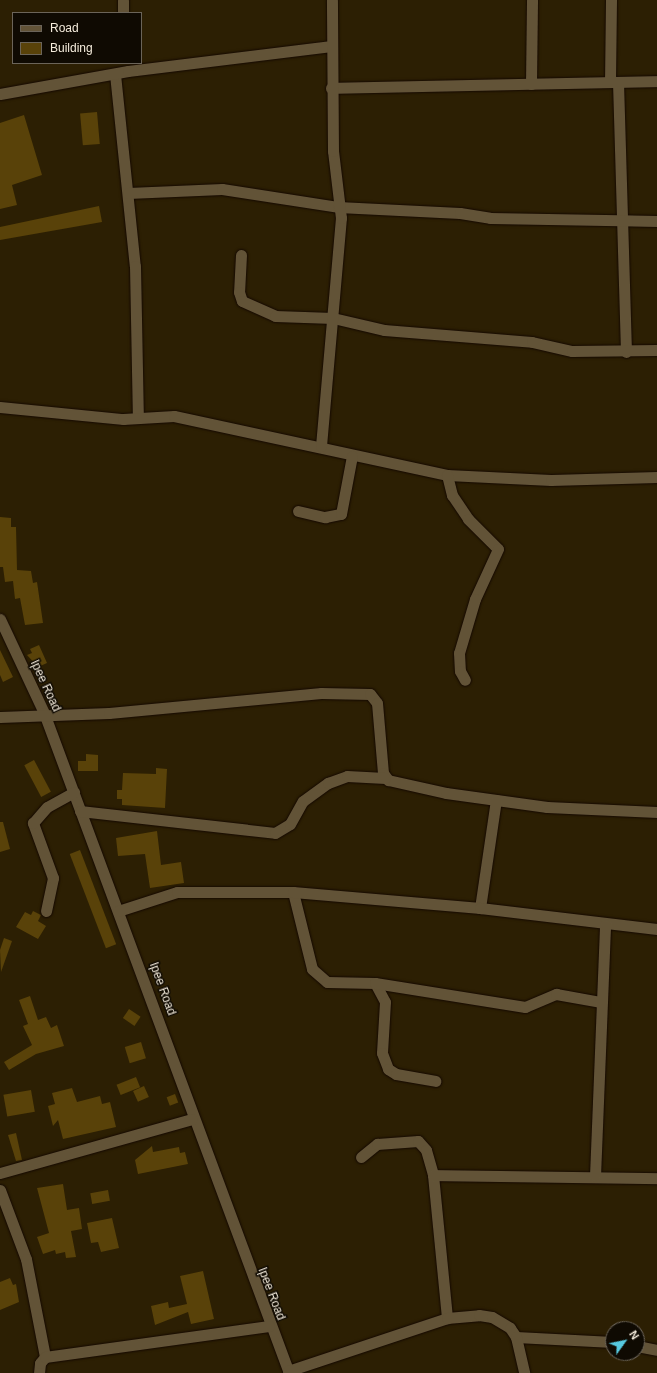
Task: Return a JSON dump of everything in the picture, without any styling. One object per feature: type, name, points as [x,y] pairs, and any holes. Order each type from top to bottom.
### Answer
[{"type":"street","points":[[123,0],[123,12]]},
{"type":"street","points":[[321,446],[341,218],[338,207],[331,88],[332,0]]},
{"type":"street","points":[[531,84],[532,0]]},
{"type":"street","points":[[611,0],[614,82],[624,221],[626,352]]},
{"type":"street","points":[[0,94],[115,74],[128,67],[331,46]]},
{"type":"street","points":[[115,74],[135,266],[138,418]]},
{"type":"street","points":[[331,88],[657,81]]},
{"type":"street","points":[[128,193],[222,189],[338,207],[460,213],[490,218],[657,221]]},
{"type":"street","points":[[241,255],[239,292],[242,302],[275,316],[333,318],[384,330],[532,342],[572,351],[626,352],[657,350]]},
{"type":"street","points":[[0,408],[138,418],[174,416],[321,446],[352,456],[447,475],[552,480],[657,477]]},
{"type":"street","points":[[298,511],[334,517],[341,514],[352,456]]},
{"type":"street","points":[[447,475],[452,495],[468,519],[498,549],[475,598],[459,653],[460,671],[465,680]]},
{"type":"street","name":"Ipee Road","points":[[0,619],[44,713],[118,911],[192,1119],[269,1326],[288,1372]]},
{"type":"street","points":[[0,717],[44,713],[109,713],[321,693],[370,694],[377,703],[385,778]]},
{"type":"street","points":[[80,811],[275,832],[287,827],[303,801],[328,783],[347,776],[385,778],[496,800],[547,807],[657,812]]},
{"type":"street","points":[[46,911],[53,878],[33,823],[47,807],[74,792]]},
{"type":"street","points":[[480,908],[496,800]]},
{"type":"street","points":[[118,911],[177,892],[293,892],[480,908],[605,925],[657,929]]},
{"type":"street","points":[[293,892],[312,969],[318,976],[327,982],[375,983],[525,1006],[556,994],[600,1002]]},
{"type":"street","points":[[595,1176],[600,1002],[605,925]]},
{"type":"street","points":[[375,983],[385,1002],[382,1053],[388,1068],[396,1074],[435,1081]]},
{"type":"street","points":[[0,1173],[192,1119]]},
{"type":"street","points":[[361,1157],[377,1144],[418,1141],[426,1150],[433,1175],[447,1318]]},
{"type":"street","points":[[433,1175],[657,1178]]},
{"type":"street","points":[[0,1190],[26,1259],[45,1357]]},
{"type":"street","points":[[288,1372],[447,1318],[492,1316],[502,1321],[516,1337],[524,1373]]},
{"type":"street","points":[[40,1373],[40,1363],[45,1357],[269,1326]]},
{"type":"street","points":[[516,1337],[605,1342]]},
{"type":"street","points":[[645,1348],[657,1350]]},
{"type":"building","points":[[97,112],[100,144],[83,145],[80,113]]},
{"type":"building","points":[[24,115],[42,175],[12,185],[17,205],[0,209],[0,123]]},
{"type":"building","points":[[99,206],[102,222],[0,240],[0,227]]},
{"type":"building","points":[[0,517],[11,518],[11,527],[16,527],[17,570],[31,571],[33,583],[37,582],[43,623],[25,625],[20,598],[15,599],[13,581],[5,582],[3,567],[0,567]]},
{"type":"building","points":[[39,645],[47,663],[38,667],[27,655],[32,653],[30,649]]},
{"type":"building","points":[[0,650],[13,677],[3,682],[0,675]]},
{"type":"building","points":[[86,754],[98,755],[98,771],[78,771],[78,761],[86,761]]},
{"type":"building","points":[[34,760],[51,792],[41,797],[24,765]]},
{"type":"building","points":[[156,768],[167,769],[165,808],[122,805],[122,799],[117,799],[117,790],[122,790],[123,773],[156,774]]},
{"type":"building","points":[[0,822],[3,822],[10,849],[0,852]]},
{"type":"building","points":[[157,831],[161,865],[181,862],[184,883],[150,888],[145,854],[118,856],[116,838]]},
{"type":"building","points":[[80,850],[116,944],[106,948],[70,854]]},
{"type":"building","points":[[33,911],[41,915],[38,921],[46,926],[38,939],[16,927],[25,912],[31,915]]},
{"type":"building","points":[[4,938],[12,941],[1,972],[0,950]]},
{"type":"building","points":[[30,996],[38,1020],[46,1017],[51,1028],[57,1025],[64,1046],[36,1054],[9,1070],[4,1062],[32,1045],[23,1026],[28,1024],[19,1000]]},
{"type":"building","points":[[129,1009],[141,1017],[134,1026],[123,1018]]},
{"type":"building","points":[[141,1042],[146,1058],[130,1063],[125,1047]]},
{"type":"building","points":[[136,1077],[140,1087],[121,1095],[117,1085]]},
{"type":"building","points":[[144,1086],[149,1097],[138,1102],[133,1091]]},
{"type":"building","points":[[72,1088],[77,1102],[100,1096],[102,1104],[110,1102],[116,1127],[63,1139],[58,1120],[53,1126],[48,1106],[55,1104],[52,1093]]},
{"type":"building","points":[[31,1090],[35,1112],[7,1117],[3,1095]]},
{"type":"building","points":[[175,1094],[178,1102],[170,1106],[167,1097]]},
{"type":"building","points":[[16,1133],[22,1160],[16,1161],[8,1135]]},
{"type":"building","points":[[152,1146],[153,1152],[179,1147],[180,1153],[185,1152],[188,1164],[138,1174],[135,1160]]},
{"type":"building","points":[[63,1184],[67,1210],[79,1208],[82,1229],[71,1231],[76,1257],[66,1258],[65,1252],[56,1254],[55,1250],[43,1254],[37,1237],[49,1233],[37,1188]]},
{"type":"building","points":[[108,1190],[110,1201],[92,1204],[90,1193]]},
{"type":"building","points":[[112,1218],[119,1248],[101,1252],[98,1242],[91,1243],[87,1223]]},
{"type":"building","points":[[203,1271],[214,1319],[191,1324],[188,1312],[155,1325],[151,1306],[168,1302],[169,1308],[187,1304],[180,1276]]},
{"type":"building","points":[[10,1278],[13,1285],[16,1284],[19,1302],[0,1310],[0,1282]]}]
